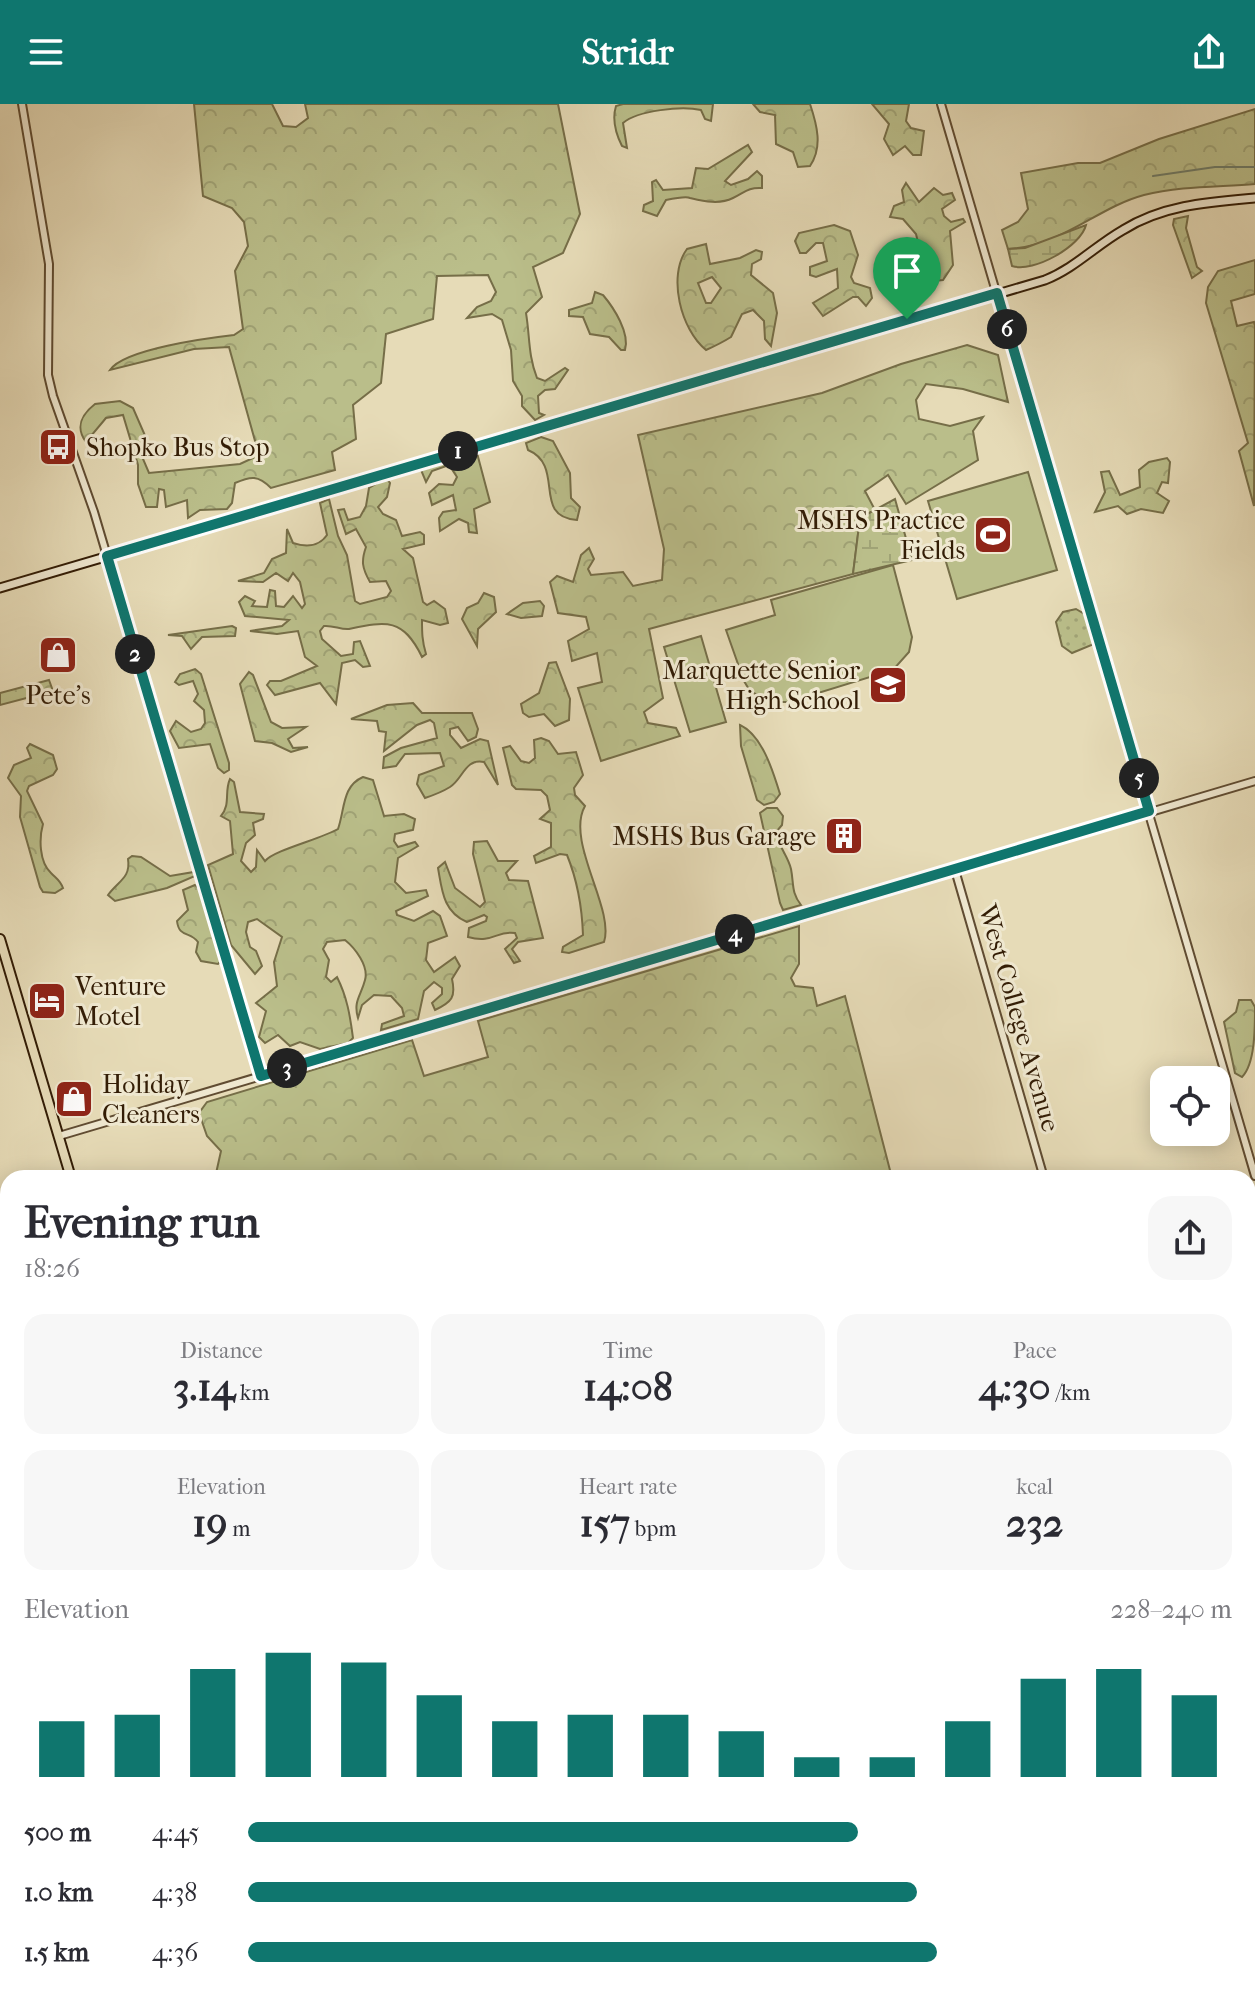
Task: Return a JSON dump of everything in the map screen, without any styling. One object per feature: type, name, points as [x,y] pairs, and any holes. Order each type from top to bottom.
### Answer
[{"type":"main road","points":[[0,588],[997,293],[1061,273],[1124,229],[1160,213],[1183,206],[1255,198]]},
{"type":"main road","points":[[0,939],[69,1170]]},
{"type":"street","points":[[22,104],[49,264],[48,375],[107,556],[261,1076]]},
{"type":"street","points":[[941,104],[1253,1170]]},
{"type":"street","points":[[59,1136],[1255,781]]},
{"type":"street","name":"West College Avenue","points":[[955,870],[1042,1170]]},
{"type":"green space","points":[[194,104],[272,104],[283,126],[296,127],[308,118],[305,104],[558,104],[580,214],[563,253],[533,267],[542,297],[526,313],[534,370],[537,378],[545,381],[565,368],[568,370],[555,389],[545,390],[538,396],[539,413],[544,415],[535,420],[522,406],[522,396],[513,381],[511,350],[502,320],[492,314],[467,318],[477,307],[491,301],[496,292],[488,275],[437,276],[433,319],[386,334],[381,383],[353,405],[356,439],[332,452],[335,470],[271,488],[258,479],[246,479],[235,483],[232,503],[227,509],[200,510],[188,518],[187,500],[166,507],[164,490],[159,489],[157,507],[146,507],[138,484],[138,465],[123,415],[106,418],[86,442],[83,437],[81,422],[95,404],[120,401],[133,408],[147,440],[143,459],[149,473],[240,464],[253,458],[257,448],[229,347],[194,349],[110,370],[118,363],[149,350],[234,335],[243,329],[235,271],[248,246],[244,222],[232,208],[203,196]]},
{"type":"green space","points":[[713,104],[711,121],[705,119],[701,110],[683,109],[649,112],[630,119],[623,123],[627,148],[622,146],[615,121],[616,106]]},
{"type":"green space","points":[[753,104],[810,104],[818,144],[810,166],[798,167],[793,152],[776,144],[775,115],[760,112]]},
{"type":"green space","points":[[872,104],[909,104],[906,121],[911,128],[924,131],[921,155],[913,155],[905,146],[893,155],[884,139],[889,124]]},
{"type":"green space","points":[[1255,109],[1255,184],[1185,188],[1144,195],[1110,208],[1046,241],[1008,249],[1002,230],[1018,222],[1028,209],[1021,173],[1078,163],[1100,163],[1159,139]]},
{"type":"green space","points":[[748,145],[752,152],[725,181],[731,185],[748,179],[757,171],[762,176],[762,188],[750,189],[722,201],[685,197],[666,200],[657,216],[643,211],[644,205],[653,201],[652,182],[656,180],[663,190],[692,188],[696,168],[708,169]]},
{"type":"green space","points":[[906,183],[919,202],[934,188],[943,195],[952,193],[955,200],[942,209],[944,216],[951,222],[963,219],[965,222],[950,231],[953,265],[943,280],[933,281],[920,290],[912,284],[924,268],[916,234],[903,219],[890,217],[894,206],[904,202],[902,190]]},
{"type":"green space","points":[[1188,216],[1186,228],[1197,267],[1202,271],[1192,278],[1173,225],[1174,219]]},
{"type":"green space","points":[[834,225],[850,231],[858,255],[851,277],[854,283],[870,288],[872,298],[866,306],[858,297],[853,297],[823,316],[813,303],[838,288],[837,269],[816,277],[810,275],[810,267],[827,261],[823,243],[816,243],[806,253],[800,253],[795,241],[799,233]]},
{"type":"green space","points":[[1086,225],[1075,241],[1055,256],[1032,266],[1012,266],[1008,249],[1025,248]]},
{"type":"green space","points":[[706,244],[710,264],[740,258],[756,250],[762,252],[761,259],[752,264],[751,275],[773,293],[777,313],[771,346],[765,339],[764,321],[753,310],[742,314],[731,337],[725,341],[706,350],[697,341],[684,316],[678,288],[681,260],[687,249]],"holes":[[[712,277],[721,288],[711,303],[706,303],[698,283]]]},
{"type":"green space","points":[[1255,260],[1255,294],[1231,301],[1237,326],[1254,322],[1255,326],[1254,506],[1239,451],[1248,443],[1206,303],[1208,287],[1218,271]]},
{"type":"green space","points":[[595,292],[603,295],[620,321],[625,350],[621,350],[609,337],[590,334],[583,317],[569,316],[569,310],[592,303]]},
{"type":"green space","points":[[967,345],[998,355],[1008,402],[963,389],[926,384],[916,400],[919,419],[950,426],[983,417],[973,431],[978,460],[906,504],[888,475],[865,491],[875,510],[860,518],[853,574],[649,629],[663,698],[644,712],[648,723],[676,728],[680,736],[601,761],[578,688],[602,682],[597,653],[572,661],[568,641],[589,629],[586,617],[558,613],[550,582],[557,576],[573,582],[581,555],[589,548],[594,559],[588,569],[591,575],[623,572],[633,586],[662,580],[664,549],[638,435],[822,393],[901,364]]},
{"type":"green space","points":[[541,437],[553,441],[570,473],[571,498],[580,507],[577,520],[563,517],[555,510],[545,467],[539,457],[528,450],[526,443]]},
{"type":"green space","points":[[477,453],[490,502],[474,509],[477,533],[469,532],[468,523],[459,519],[440,531],[439,518],[443,512],[456,510],[453,495],[432,505],[429,493],[439,484],[453,485],[457,477],[449,465],[432,471],[426,482],[421,470]]},
{"type":"green space","points":[[1167,458],[1170,462],[1168,483],[1162,482],[1157,493],[1169,501],[1163,513],[1141,509],[1127,514],[1118,506],[1095,512],[1105,492],[1101,472],[1109,471],[1120,495],[1140,487],[1139,470],[1149,462]]},
{"type":"green space","name":"MSHS Practice Fields","points":[[1028,472],[1057,570],[957,599],[928,501]]},
{"type":"green space","points":[[386,478],[390,483],[387,497],[378,507],[383,514],[396,520],[402,536],[420,532],[424,535],[424,544],[403,549],[413,558],[423,602],[427,605],[434,601],[445,609],[448,623],[440,625],[422,620],[426,654],[422,657],[408,635],[393,625],[346,629],[324,626],[320,631],[322,639],[341,656],[353,654],[354,642],[360,641],[370,666],[363,667],[355,660],[342,663],[336,704],[320,683],[275,695],[267,685],[270,681],[281,681],[317,666],[305,657],[298,631],[277,634],[250,631],[282,626],[289,620],[245,616],[239,602],[245,596],[255,601],[252,606],[267,607],[270,590],[275,591],[276,606],[284,607],[293,596],[302,608],[305,604],[300,582],[293,573],[288,581],[276,573],[263,582],[238,581],[264,573],[272,559],[286,553],[287,529],[293,543],[312,545],[324,539],[327,535],[320,503],[329,499],[338,536],[347,555],[355,601],[360,604],[387,597],[391,591],[386,581],[370,582],[363,564],[366,547],[356,529],[346,534],[338,510],[344,509],[348,520],[360,517],[366,506],[369,488]]},
{"type":"green space","points":[[895,499],[912,560],[853,574],[860,518]]},
{"type":"green space","points":[[893,565],[912,637],[909,652],[893,670],[789,702],[770,702],[750,691],[726,630],[775,615],[771,600]]},
{"type":"green space","points":[[484,593],[494,597],[496,612],[478,629],[477,646],[462,619],[467,608],[478,603]]},
{"type":"green space","points":[[540,601],[544,606],[542,616],[521,618],[507,614],[523,603]]},
{"type":"green space","points":[[1076,609],[1086,615],[1094,644],[1072,653],[1062,646],[1056,622],[1063,612]]},
{"type":"green space","points":[[236,628],[235,636],[202,637],[191,649],[182,636],[168,635]]},
{"type":"green space","points":[[701,636],[726,722],[690,732],[664,647]]},
{"type":"green space","points":[[556,662],[570,699],[569,720],[555,726],[544,714],[529,717],[523,713],[521,704],[539,693],[549,663]]},
{"type":"green space","points":[[195,669],[201,674],[229,763],[229,770],[224,773],[218,768],[210,744],[179,748],[170,731],[176,721],[191,732],[201,729],[205,723],[204,710],[194,701],[198,694],[193,681],[179,685],[175,682],[180,674]]},
{"type":"green space","points":[[249,672],[253,675],[271,722],[282,728],[306,727],[288,739],[293,748],[308,747],[291,752],[272,743],[255,741],[240,684]]},
{"type":"green space","points":[[49,680],[53,691],[0,705],[0,693]]},
{"type":"green space","points":[[413,703],[422,713],[472,713],[478,729],[476,737],[468,741],[458,727],[450,729],[450,735],[461,748],[480,739],[488,741],[498,785],[484,762],[472,763],[450,787],[425,798],[417,784],[419,775],[444,766],[440,753],[405,754],[396,766],[383,768],[384,757],[401,748],[437,738],[434,723],[430,720],[417,725],[384,751],[386,732],[379,731],[377,721],[351,719],[387,705]]},
{"type":"green space","points":[[740,725],[755,737],[766,755],[780,794],[774,802],[764,805],[757,800],[741,746]]},
{"type":"green space","points":[[541,738],[549,741],[558,754],[576,752],[583,775],[574,788],[575,795],[585,806],[581,837],[606,928],[604,942],[569,953],[562,952],[563,947],[583,935],[574,875],[567,855],[560,854],[536,863],[534,856],[551,847],[551,823],[540,819],[550,810],[547,796],[541,790],[516,789],[512,785],[503,748],[510,746],[521,761],[529,763],[535,758],[534,740]]},
{"type":"green space","points":[[30,744],[53,755],[57,769],[53,775],[29,786],[27,791],[43,824],[41,843],[44,863],[63,888],[55,893],[43,892],[40,887],[20,817],[21,796],[8,778],[14,765],[31,758],[27,748]]},
{"type":"green space","points":[[363,777],[373,780],[384,816],[404,814],[415,819],[413,830],[395,834],[394,841],[398,847],[415,842],[418,846],[398,858],[395,882],[406,893],[426,890],[428,896],[396,911],[397,915],[414,921],[433,911],[440,916],[447,936],[428,943],[426,960],[434,972],[455,957],[460,966],[452,979],[453,995],[435,1010],[432,1003],[442,994],[442,988],[434,982],[424,991],[418,1019],[381,1030],[382,1024],[404,1016],[402,1008],[391,996],[374,995],[362,1005],[358,1018],[357,1003],[366,975],[363,963],[345,940],[327,942],[323,949],[329,960],[326,977],[331,982],[337,977],[348,1006],[353,1038],[348,1043],[320,1049],[300,1042],[290,1046],[278,1035],[265,1043],[259,1037],[266,1011],[256,1003],[277,986],[274,962],[282,937],[257,919],[248,922],[246,932],[250,947],[256,951],[262,966],[255,974],[231,945],[208,865],[233,854],[230,821],[221,816],[226,807],[230,779],[234,782],[240,812],[264,814],[263,819],[253,823],[255,835],[246,843],[241,861],[251,872],[256,867],[257,850],[265,861],[338,829],[348,792]]},
{"type":"green space","points":[[767,808],[777,808],[783,816],[782,825],[776,832],[790,864],[794,892],[801,905],[783,910],[760,813]]},
{"type":"green space","points":[[487,841],[498,861],[517,861],[506,873],[509,880],[528,881],[543,938],[518,942],[512,949],[520,961],[514,963],[505,949],[517,938],[515,933],[483,939],[468,937],[469,928],[486,921],[487,917],[484,915],[467,922],[459,918],[448,906],[441,884],[438,868],[445,862],[455,888],[480,907],[485,902],[473,854],[474,842]]},
{"type":"green space","points":[[141,857],[170,876],[194,872],[195,876],[167,888],[115,901],[108,895],[126,875],[128,859]]},
{"type":"green space","points":[[195,885],[206,898],[214,919],[223,959],[218,964],[201,961],[196,952],[198,942],[178,926],[177,921],[188,910],[183,890]]},
{"type":"green space","points":[[799,926],[799,964],[791,978],[795,986],[813,988],[817,1006],[845,996],[890,1170],[217,1170],[221,1151],[207,1136],[199,1113],[207,1102],[412,1040],[424,1076],[488,1057],[478,1021]]},
{"type":"green space","points":[[1239,1000],[1251,1000],[1255,1007],[1252,1055],[1242,1077],[1235,1073],[1224,1022],[1236,1012]]},
{"type":"waterway","points":[[1153,176],[1215,167],[1255,167]]},
{"type":"place","name":"Shopko Bus Stop","points":[[58,447]]},
{"type":"place","name":"MSHS Practice Fields","points":[[993,535]]},
{"type":"place","name":"Pete's","points":[[58,655]]},
{"type":"place","name":"Marquette Senior High School","points":[[888,685]]},
{"type":"place","name":"MSHS Bus Garage","points":[[844,836]]},
{"type":"place","name":"Venture Motel","points":[[47,1001]]},
{"type":"place","name":"Holiday Cleaners","points":[[74,1099]]},
{"type":"route","points":[[997,293],[1149,811],[261,1076],[107,556],[907,319],[997,293]]}]
